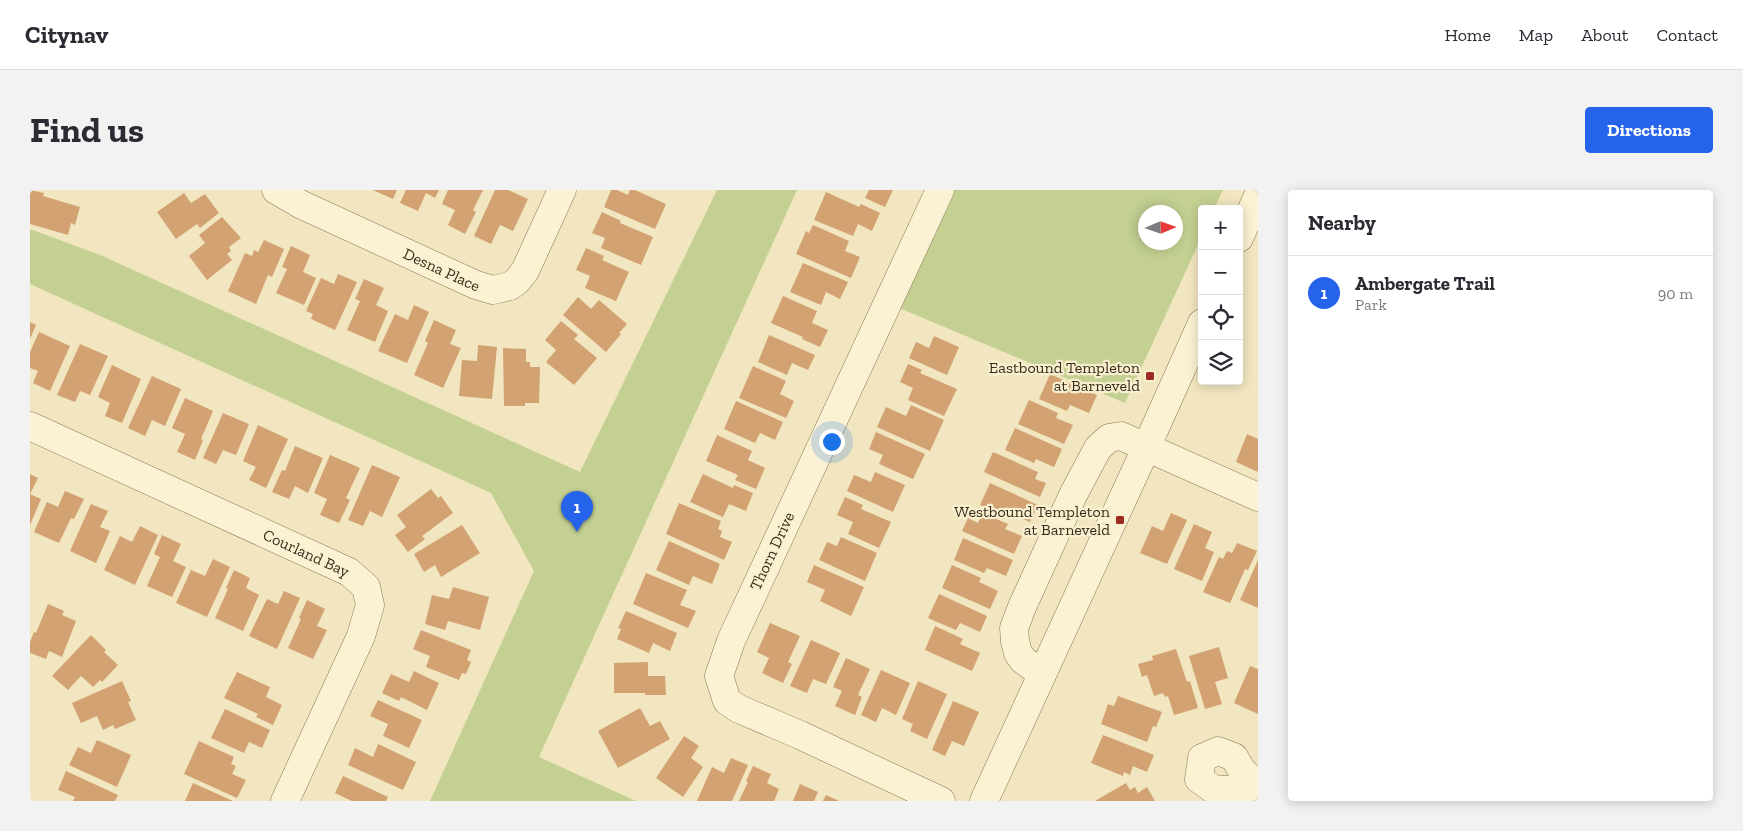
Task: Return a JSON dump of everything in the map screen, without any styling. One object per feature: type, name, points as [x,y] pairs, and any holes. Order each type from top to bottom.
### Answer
[{"type":"street","name":"Desna Place","points":[[276,190],[300,204],[390,246],[476,285],[493,290],[510,286],[517,282],[525,271],[562,190]]},
{"type":"street","name":"Thorn Drive","points":[[940,190],[731,641],[720,676],[727,701],[739,709],[809,739],[941,801]]},
{"type":"street","points":[[1243,229],[1258,196]]},
{"type":"street","points":[[984,801],[1198,332]]},
{"type":"street","name":"Courland Bay","points":[[30,426],[349,572],[366,587],[370,605],[361,636],[286,801]]},
{"type":"street","points":[[1042,674],[1023,660],[1018,653],[1014,628],[1061,521],[1098,448],[1109,438],[1121,436],[1147,446],[1258,497]]},
{"type":"street","points":[[1258,787],[1241,769],[1234,757],[1218,750],[1202,758],[1199,779],[1213,788],[1258,792]]},
{"type":"green space","points":[[717,190],[797,190],[539,757],[636,801],[430,801],[534,571],[491,493],[30,284],[30,229],[100,255],[580,472]]},
{"type":"green space","points":[[951,190],[1223,190],[1216,205],[1198,205],[1198,245],[1125,403],[897,307]]},
{"type":"building","points":[[30,190],[44,193],[43,196],[80,207],[75,225],[71,223],[68,235],[30,224]]},
{"type":"building","points":[[373,190],[397,190],[393,199]]},
{"type":"building","points":[[406,190],[439,190],[435,198],[426,193],[418,211],[400,203]]},
{"type":"building","points":[[448,190],[483,190],[473,210],[476,212],[465,234],[448,225],[455,210],[442,204]]},
{"type":"building","points":[[495,190],[508,190],[528,199],[513,231],[500,225],[491,244],[474,236]]},
{"type":"building","points":[[611,190],[617,190],[628,195],[630,190],[635,190],[666,204],[655,229],[604,207]]},
{"type":"building","points":[[869,190],[893,190],[885,207],[865,198]]},
{"type":"building","points":[[826,192],[859,207],[861,204],[880,213],[872,231],[858,224],[853,236],[814,220]]},
{"type":"building","points":[[184,193],[191,203],[205,194],[219,213],[200,228],[197,224],[176,239],[157,212]]},
{"type":"building","points":[[602,212],[621,221],[620,223],[653,237],[641,265],[601,248],[605,238],[592,233]]},
{"type":"building","points":[[222,217],[241,238],[229,247],[231,251],[227,254],[232,260],[207,280],[189,256],[205,243],[199,235]]},
{"type":"building","points":[[813,225],[849,241],[845,251],[860,257],[851,278],[796,254],[806,231],[809,233]]},
{"type":"building","points":[[264,240],[284,249],[272,277],[268,275],[256,304],[228,291],[245,253],[252,256],[254,250],[258,252]]},
{"type":"building","points":[[291,246],[310,255],[303,272],[316,278],[304,305],[276,293],[287,269],[282,267]]},
{"type":"building","points":[[586,248],[604,256],[602,260],[629,272],[616,301],[585,288],[590,276],[576,270]]},
{"type":"building","points":[[803,263],[848,282],[840,299],[826,292],[821,305],[790,292]]},
{"type":"building","points":[[338,274],[357,282],[335,330],[311,319],[313,314],[306,311],[321,278],[334,284]]},
{"type":"building","points":[[364,279],[384,288],[376,305],[388,311],[375,342],[347,330],[360,301],[355,299]]},
{"type":"building","points":[[783,296],[817,311],[812,323],[828,330],[820,347],[802,339],[803,337],[771,323]]},
{"type":"building","points":[[578,297],[591,309],[599,300],[627,324],[606,352],[563,315]]},
{"type":"building","points":[[414,305],[429,312],[407,363],[378,351],[395,314],[408,320]]},
{"type":"building","points":[[434,320],[456,330],[450,344],[461,348],[443,388],[414,375],[428,343],[425,341]]},
{"type":"building","points":[[561,321],[578,335],[574,339],[597,358],[574,385],[546,362],[556,350],[545,340]]},
{"type":"building","points":[[30,322],[36,325],[30,339]]},
{"type":"building","points":[[39,332],[70,346],[50,391],[33,383],[38,371],[30,368],[30,352]]},
{"type":"building","points":[[769,335],[815,355],[808,370],[792,363],[787,375],[758,362]]},
{"type":"building","points":[[934,336],[959,347],[947,375],[909,358],[916,342],[929,348]]},
{"type":"building","points":[[80,344],[108,356],[90,395],[80,391],[75,402],[57,395]]},
{"type":"building","points":[[478,345],[497,347],[492,399],[459,396],[462,360],[477,361]]},
{"type":"building","points":[[503,348],[526,349],[526,362],[530,362],[530,367],[540,367],[539,403],[525,403],[525,406],[504,406]]},
{"type":"building","points":[[908,364],[922,370],[920,373],[957,389],[944,416],[908,400],[913,388],[900,382]]},
{"type":"building","points":[[112,365],[141,379],[122,423],[105,416],[110,403],[98,397]]},
{"type":"building","points":[[753,366],[786,381],[780,394],[794,401],[786,418],[739,398]]},
{"type":"building","points":[[1050,374],[1097,395],[1089,413],[1070,405],[1067,411],[1039,399]]},
{"type":"building","points":[[152,376],[181,389],[165,426],[152,420],[145,436],[128,428]]},
{"type":"building","points":[[185,398],[213,411],[201,439],[203,440],[195,460],[177,452],[185,434],[172,428]]},
{"type":"building","points":[[1029,400],[1058,413],[1056,418],[1073,425],[1064,444],[1018,424]]},
{"type":"building","points":[[736,401],[783,422],[775,440],[760,433],[755,443],[724,429]]},
{"type":"building","points":[[911,405],[944,420],[930,451],[877,427],[886,407],[906,416]]},
{"type":"building","points":[[223,413],[249,424],[236,455],[223,450],[216,464],[203,458]]},
{"type":"building","points":[[258,425],[288,439],[266,488],[249,480],[256,467],[243,461]]},
{"type":"building","points":[[1015,428],[1062,449],[1054,467],[1036,459],[1034,463],[1005,450]]},
{"type":"building","points":[[876,432],[925,454],[913,479],[879,464],[883,455],[869,449]]},
{"type":"building","points":[[1247,434],[1258,439],[1258,472],[1236,462]]},
{"type":"building","points":[[717,435],[752,451],[748,460],[765,468],[756,489],[735,480],[738,475],[706,461]]},
{"type":"building","points":[[295,446],[323,458],[308,493],[295,486],[289,499],[272,492],[282,470],[285,471]]},
{"type":"building","points":[[993,452],[1038,472],[1035,479],[1046,483],[1040,497],[984,472]]},
{"type":"building","points":[[330,455],[360,468],[346,498],[350,500],[339,523],[320,515],[327,499],[314,493]]},
{"type":"building","points":[[372,465],[400,477],[382,517],[370,511],[363,526],[348,520]]},
{"type":"building","points":[[875,472],[905,485],[893,512],[847,491],[854,475],[871,482]]},
{"type":"building","points":[[30,474],[38,478],[30,494]]},
{"type":"building","points":[[703,474],[733,488],[734,485],[753,493],[746,511],[729,504],[723,517],[690,502]]},
{"type":"building","points":[[990,483],[1038,505],[1030,522],[1011,514],[1009,518],[980,505]]},
{"type":"building","points":[[431,489],[438,498],[441,496],[453,513],[422,536],[425,539],[408,552],[395,535],[406,527],[397,515]]},
{"type":"building","points":[[65,491],[84,499],[74,519],[71,518],[59,543],[34,532],[47,502],[58,507]]},
{"type":"building","points":[[30,494],[41,499],[30,525]]},
{"type":"building","points":[[845,497],[863,505],[861,509],[891,522],[879,548],[848,534],[853,522],[837,515]]},
{"type":"building","points":[[679,503],[721,521],[718,529],[722,531],[720,537],[732,542],[724,560],[666,534]]},
{"type":"building","points":[[91,504],[108,511],[100,527],[110,531],[96,563],[70,551]]},
{"type":"building","points":[[982,513],[1008,524],[1005,529],[1022,536],[1014,554],[962,531],[968,518],[978,523]]},
{"type":"building","points":[[1171,513],[1187,520],[1167,564],[1140,553],[1152,526],[1163,531]]},
{"type":"building","points":[[1194,524],[1212,532],[1205,548],[1214,552],[1202,581],[1174,569]]},
{"type":"building","points":[[462,525],[480,553],[441,577],[435,565],[424,572],[414,554]]},
{"type":"building","points":[[140,526],[158,535],[135,585],[104,570],[120,536],[132,542]]},
{"type":"building","points":[[162,535],[181,544],[173,561],[186,567],[172,597],[147,586],[160,557],[154,554]]},
{"type":"building","points":[[841,537],[877,553],[865,581],[819,560],[827,542],[837,546]]},
{"type":"building","points":[[963,538],[1013,560],[1006,576],[987,568],[984,573],[954,560]]},
{"type":"building","points":[[669,541],[720,564],[712,584],[693,576],[689,585],[656,570]]},
{"type":"building","points":[[1237,543],[1257,551],[1248,570],[1245,569],[1230,603],[1203,592],[1219,557],[1223,559],[1227,551],[1232,553]]},
{"type":"building","points":[[213,559],[230,567],[207,617],[176,603],[191,570],[205,576]]},
{"type":"building","points":[[1258,560],[1258,608],[1240,600]]},
{"type":"building","points":[[814,565],[864,587],[851,616],[820,601],[825,590],[807,582]]},
{"type":"building","points":[[952,565],[981,578],[979,582],[998,591],[990,609],[942,588]]},
{"type":"building","points":[[234,570],[250,578],[246,588],[259,595],[243,631],[215,618]]},
{"type":"building","points":[[646,573],[687,590],[680,605],[696,611],[688,628],[633,604]]},
{"type":"building","points":[[453,587],[489,597],[480,630],[448,621],[445,630],[425,624],[432,595],[449,599]]},
{"type":"building","points":[[284,591],[300,598],[277,649],[249,636],[267,599],[278,604]]},
{"type":"building","points":[[939,594],[987,616],[980,632],[960,623],[956,630],[928,618]]},
{"type":"building","points":[[307,600],[325,609],[317,626],[327,630],[313,659],[288,648]]},
{"type":"building","points":[[48,604],[64,611],[62,615],[76,621],[62,657],[49,651],[46,659],[30,653],[30,642],[34,632],[36,633]]},
{"type":"building","points":[[626,611],[677,633],[670,651],[653,643],[649,653],[617,639],[621,629],[618,628]]},
{"type":"building","points":[[770,623],[800,636],[788,662],[792,664],[783,683],[762,673],[769,658],[757,652]]},
{"type":"building","points":[[935,626],[963,639],[960,644],[980,653],[972,671],[925,650]]},
{"type":"building","points":[[421,630],[471,650],[467,660],[471,662],[466,674],[462,673],[459,680],[426,667],[430,656],[413,649]]},
{"type":"building","points":[[91,635],[106,650],[104,652],[118,665],[102,682],[100,680],[93,687],[81,676],[68,690],[52,676]]},
{"type":"building","points":[[811,640],[840,653],[826,684],[813,679],[807,693],[790,686]]},
{"type":"building","points":[[1219,647],[1228,678],[1215,682],[1222,704],[1205,709],[1189,656]]},
{"type":"building","points":[[1176,649],[1187,682],[1190,681],[1198,708],[1174,715],[1168,696],[1165,697],[1163,693],[1154,696],[1147,675],[1142,677],[1138,664],[1153,660],[1152,656]]},
{"type":"building","points":[[846,658],[870,669],[858,695],[862,697],[855,715],[835,706],[842,691],[833,687]]},
{"type":"building","points":[[648,662],[648,676],[665,676],[666,695],[614,693],[614,663]]},
{"type":"building","points":[[1250,666],[1258,669],[1258,714],[1234,703]]},
{"type":"building","points":[[881,670],[910,683],[896,715],[882,708],[876,722],[861,715]]},
{"type":"building","points":[[414,671],[439,683],[427,710],[401,697],[399,701],[382,693],[391,674],[409,682]]},
{"type":"building","points":[[237,672],[270,687],[266,697],[282,705],[273,725],[256,717],[258,714],[224,698]]},
{"type":"building","points":[[122,681],[131,701],[128,702],[136,720],[115,729],[113,725],[103,730],[97,716],[81,723],[72,703]]},
{"type":"building","points":[[918,681],[947,694],[927,739],[910,731],[913,724],[902,719]]},
{"type":"building","points":[[1118,696],[1162,712],[1156,727],[1153,726],[1147,742],[1101,724],[1108,704],[1114,706]]},
{"type":"building","points":[[378,700],[422,720],[409,748],[383,736],[388,724],[370,716]]},
{"type":"building","points":[[953,701],[979,712],[964,746],[952,741],[945,756],[932,750]]},
{"type":"building","points":[[640,708],[650,726],[660,721],[670,739],[618,768],[598,731]]},
{"type":"building","points":[[225,709],[270,730],[262,748],[249,742],[244,753],[211,738]]},
{"type":"building","points":[[1103,735],[1154,755],[1147,772],[1133,766],[1130,775],[1124,772],[1123,776],[1091,763]]},
{"type":"building","points":[[684,736],[699,746],[691,758],[703,767],[683,797],[656,778]]},
{"type":"building","points":[[97,740],[131,755],[117,787],[69,765],[78,747],[91,753]]},
{"type":"building","points":[[199,741],[234,757],[231,764],[236,766],[232,774],[246,780],[237,798],[184,774]]},
{"type":"building","points":[[378,744],[416,762],[403,790],[348,765],[355,748],[373,757]]},
{"type":"building","points":[[731,758],[748,765],[732,801],[697,801],[712,767],[724,773]]},
{"type":"building","points":[[753,766],[771,774],[767,783],[779,789],[774,801],[739,801]]},
{"type":"building","points":[[66,771],[118,795],[115,801],[73,801],[75,797],[58,790]]},
{"type":"building","points":[[343,776],[388,797],[386,801],[352,801],[335,793]]},
{"type":"building","points":[[193,783],[233,801],[185,801]]},
{"type":"building","points":[[1126,783],[1130,790],[1135,787],[1138,793],[1147,787],[1155,801],[1095,801]]},
{"type":"building","points":[[800,784],[818,792],[814,801],[793,801]]},
{"type":"building","points":[[826,795],[839,801],[823,801]]},
{"type":"place","name":"Eastbound Templeton at Barneveld","points":[[1150,376]]},
{"type":"place","name":"Westbound Templeton at Barneveld","points":[[1120,520]]},
{"type":"place","name":"Ambergate Trail","points":[[577,532]]}]
